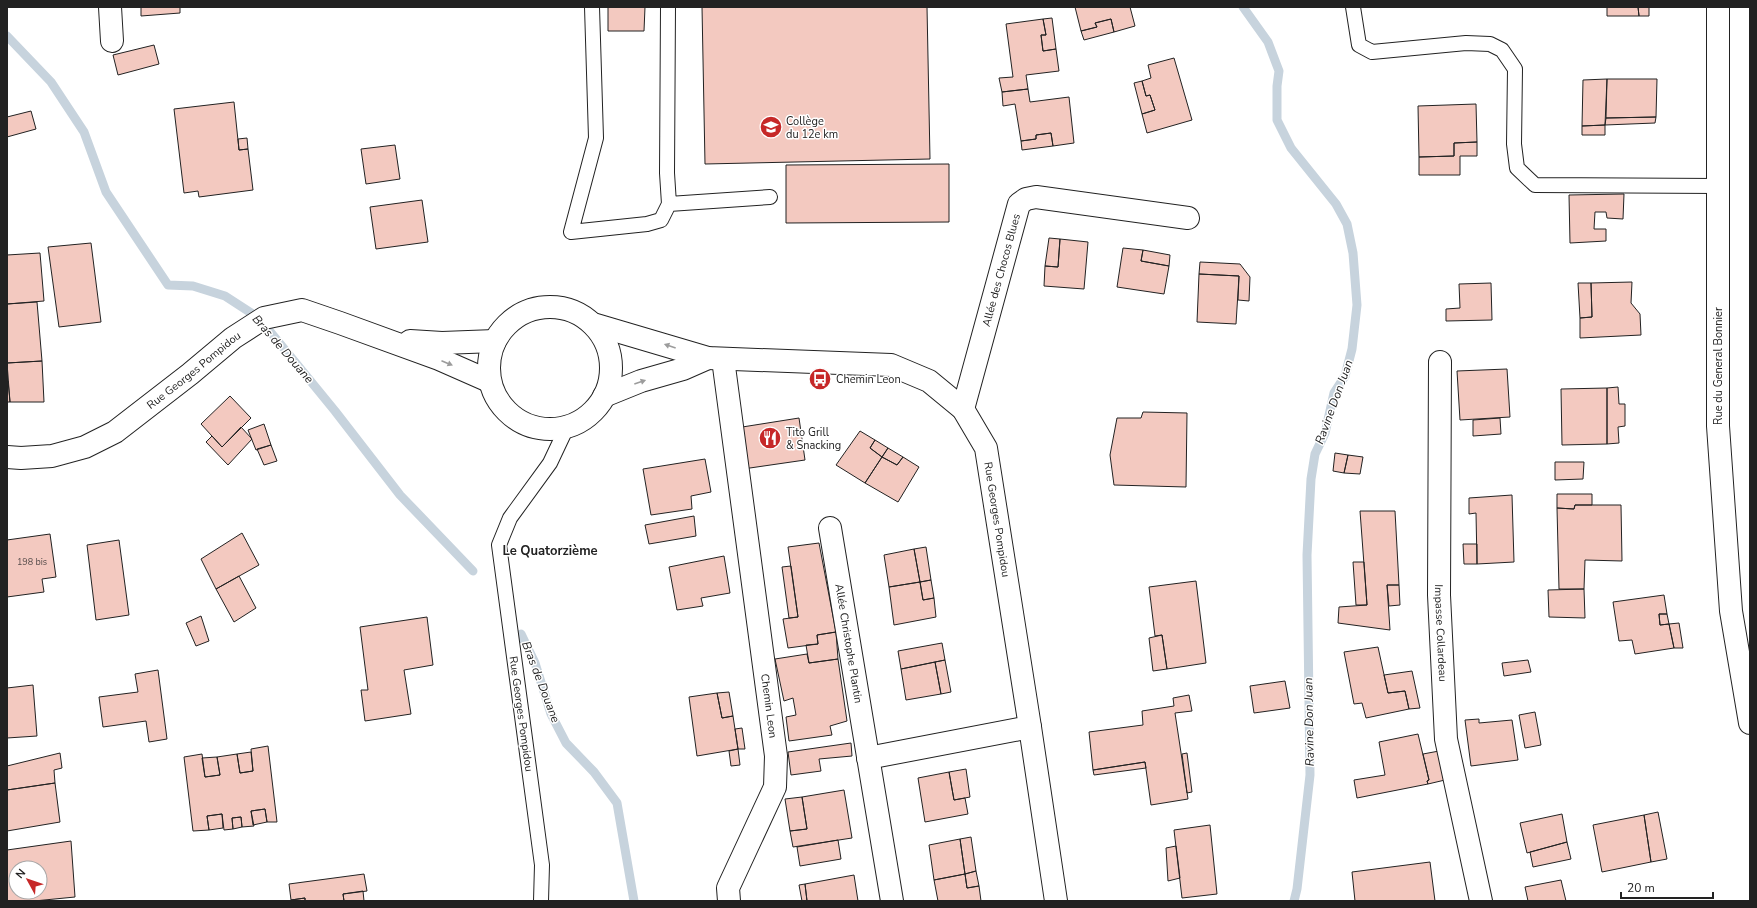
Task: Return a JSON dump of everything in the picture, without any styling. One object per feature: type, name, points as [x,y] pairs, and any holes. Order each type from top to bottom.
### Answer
[{"type":"street","points":[[110,7],[112,41]]},
{"type":"street","name":"Rue du General Bonnier","points":[[1718,7],[1718,426],[1730,611],[1750,723]]},
{"type":"street","name":"Allée des Chocos Blues","points":[[963,409],[1019,204],[1026,199],[1036,197],[1188,218]]},
{"type":"street","points":[[543,307],[561,308],[578,314],[593,324],[604,340],[610,359],[610,378],[604,396],[594,410],[582,420],[567,426],[547,429],[528,425],[510,415],[497,400],[490,381],[489,361],[494,341],[510,321],[526,311],[543,307]]},
{"type":"street","name":"Rue Georges Pompidou","points":[[7,457],[20,458],[52,456],[85,447],[115,432],[190,374],[233,338],[264,318],[302,310],[439,359],[490,381]]},
{"type":"street","name":"Rue Georges Pompidou","points":[[593,324],[716,358],[891,365],[928,381],[963,409],[986,448],[1056,901]]},
{"type":"street","name":"Rue Georges Pompidou","points":[[385,339],[442,343],[494,341]]},
{"type":"street","name":"Rue Georges Pompidou","points":[[604,396],[641,382],[716,358]]},
{"type":"street","name":"Chemin Leon","points":[[716,358],[776,756],[775,787],[728,888],[729,901]]},
{"type":"street","name":"Impasse Collardeau","points":[[1440,362],[1439,595],[1446,739],[1481,901]]},
{"type":"street","name":"Allée Christophe Plantin","points":[[830,528],[892,901]]},
{"type":"street","points":[[868,758],[1030,727]]},
{"type":"lane","points":[[592,7],[596,138],[571,232],[647,224],[661,220],[669,204],[667,173],[668,7]]},
{"type":"lane","points":[[1353,7],[1359,45],[1372,52],[1466,43],[1490,44],[1502,50],[1514,69],[1514,144],[1517,168],[1535,185],[1718,186]]},
{"type":"lane","points":[[669,204],[770,197]]},
{"type":"lane","name":"Rue Georges Pompidou","points":[[541,901],[542,865],[499,545],[510,518],[550,463],[567,426]]},
{"type":"building","points":[[141,7],[180,7],[180,13],[141,16]]},
{"type":"building","points":[[608,7],[645,7],[644,31],[608,31]]},
{"type":"building","points":[[702,7],[927,7],[930,159],[705,164]]},
{"type":"building","points":[[1075,7],[1130,7],[1135,26],[1114,32],[1111,19],[1095,23],[1097,27],[1081,31]]},
{"type":"building","points":[[1607,7],[1638,7],[1639,16],[1607,16]]},
{"type":"building","points":[[1638,7],[1649,7],[1649,16],[1639,16]]},
{"type":"building","points":[[1052,18],[1056,49],[1043,51],[1041,35],[1046,35],[1043,19]]},
{"type":"building","points":[[1043,19],[1046,35],[1041,35],[1043,51],[1056,49],[1059,71],[1026,75],[1028,89],[1002,92],[999,78],[1013,77],[1006,24]]},
{"type":"building","points":[[1111,19],[1114,32],[1084,40],[1081,31],[1097,27],[1095,23]]},
{"type":"building","points":[[154,45],[159,64],[118,75],[113,55]]},
{"type":"building","points":[[1174,58],[1192,120],[1147,133],[1142,114],[1155,110],[1150,95],[1146,96],[1142,81],[1151,78],[1148,65]]},
{"type":"building","points":[[1607,79],[1657,79],[1656,117],[1606,118]]},
{"type":"building","points":[[1607,79],[1605,125],[1582,126],[1583,80]]},
{"type":"building","points":[[1142,81],[1146,96],[1150,95],[1155,110],[1142,114],[1134,83]]},
{"type":"building","points":[[1028,89],[1030,102],[1069,97],[1074,143],[1053,146],[1051,133],[1036,135],[1036,139],[1021,141],[1015,104],[1003,106],[1002,92]]},
{"type":"building","points":[[234,102],[239,150],[248,149],[253,190],[199,197],[198,191],[184,193],[174,109]]},
{"type":"building","points":[[1476,104],[1477,142],[1454,143],[1454,156],[1419,157],[1418,106]]},
{"type":"building","points":[[31,111],[36,129],[7,137],[7,117]]},
{"type":"building","points":[[1656,117],[1655,123],[1605,125],[1606,118]]},
{"type":"building","points":[[1605,125],[1605,135],[1582,135],[1582,126]]},
{"type":"building","points":[[1051,133],[1053,146],[1022,150],[1021,141],[1036,139],[1036,135]]},
{"type":"building","points":[[247,138],[248,149],[239,150],[238,139]]},
{"type":"building","points":[[1477,142],[1477,156],[1460,156],[1460,175],[1419,175],[1419,157],[1454,156],[1454,143]]},
{"type":"building","points":[[395,145],[400,179],[366,184],[361,149]]},
{"type":"building","points":[[949,164],[949,222],[786,223],[786,165]]},
{"type":"building","points":[[1624,194],[1623,219],[1607,218],[1606,212],[1595,212],[1594,229],[1606,229],[1606,241],[1570,243],[1569,195]]},
{"type":"building","points":[[422,200],[428,242],[376,249],[370,207]]},
{"type":"building","points":[[1049,238],[1060,239],[1058,267],[1045,266]]},
{"type":"building","points":[[1060,239],[1088,242],[1084,289],[1044,286],[1045,266],[1058,267]]},
{"type":"building","points":[[91,243],[101,322],[59,327],[48,247]]},
{"type":"building","points":[[1123,248],[1143,250],[1141,261],[1169,266],[1164,294],[1117,287]]},
{"type":"building","points":[[1143,250],[1170,255],[1169,266],[1141,261]]},
{"type":"building","points":[[40,253],[44,301],[7,304],[7,255]]},
{"type":"building","points":[[1200,262],[1240,264],[1250,277],[1249,301],[1238,300],[1239,276],[1199,274]]},
{"type":"building","points":[[1199,274],[1239,276],[1236,324],[1197,322]]},
{"type":"building","points":[[1632,282],[1631,303],[1640,314],[1641,335],[1580,338],[1580,318],[1592,317],[1591,283]]},
{"type":"building","points":[[1491,283],[1492,320],[1446,321],[1446,309],[1460,308],[1459,284]]},
{"type":"building","points":[[1578,283],[1591,283],[1592,317],[1580,318]]},
{"type":"building","points":[[37,302],[42,361],[7,363],[7,304]]},
{"type":"building","points":[[42,361],[44,402],[10,402],[7,363]]},
{"type":"building","points":[[1507,369],[1510,417],[1460,420],[1457,371]]},
{"type":"building","points":[[8,381],[10,402],[7,402]]},
{"type":"building","points":[[1618,387],[1619,404],[1625,404],[1625,426],[1618,427],[1619,443],[1607,444],[1607,388]]},
{"type":"building","points":[[1607,388],[1607,444],[1562,445],[1561,389]]},
{"type":"building","points":[[230,396],[251,418],[222,447],[201,424]]},
{"type":"building","points":[[1143,412],[1187,413],[1186,487],[1114,485],[1110,455],[1117,418],[1141,418]]},
{"type":"building","points":[[799,418],[805,460],[743,469],[736,428]]},
{"type":"building","points":[[1500,418],[1501,434],[1473,436],[1473,420]]},
{"type":"building","points":[[264,424],[271,445],[256,450],[248,430]]},
{"type":"building","points":[[241,427],[252,439],[228,465],[206,442],[212,436],[222,447]]},
{"type":"building","points":[[860,431],[875,440],[870,448],[882,457],[865,483],[836,465]]},
{"type":"building","points":[[875,440],[888,448],[882,457],[870,448]]},
{"type":"building","points":[[271,445],[277,461],[264,465],[257,449]]},
{"type":"building","points":[[888,448],[903,457],[897,465],[882,457]]},
{"type":"building","points":[[1335,453],[1348,455],[1344,473],[1333,471]]},
{"type":"building","points":[[1348,455],[1363,457],[1360,474],[1344,473]]},
{"type":"building","points":[[882,457],[897,465],[903,457],[919,467],[898,502],[865,483]]},
{"type":"building","points":[[705,459],[711,492],[691,496],[692,509],[651,515],[643,469]]},
{"type":"building","points":[[1555,462],[1584,462],[1583,479],[1555,480]]},
{"type":"building","points":[[1557,494],[1592,494],[1592,505],[1575,505],[1574,509],[1557,508]]},
{"type":"building","points":[[1512,495],[1514,562],[1477,564],[1476,513],[1469,514],[1469,498]]},
{"type":"building","points":[[1575,505],[1621,505],[1622,561],[1585,560],[1584,589],[1559,589],[1557,508],[1574,509]]},
{"type":"building","points":[[1360,511],[1395,511],[1399,585],[1387,585],[1390,630],[1338,623],[1339,607],[1367,605]]},
{"type":"building","points":[[694,516],[696,536],[649,544],[645,525]]},
{"type":"building","points":[[242,533],[259,565],[216,589],[201,559]]},
{"type":"building","points":[[50,534],[56,577],[42,579],[44,592],[7,597],[7,540]]},
{"type":"building","points":[[119,540],[129,615],[96,620],[87,545]]},
{"type":"building","points":[[819,543],[836,632],[817,635],[818,644],[788,648],[783,619],[798,617],[788,547]]},
{"type":"building","points":[[1463,544],[1477,544],[1477,564],[1464,564]]},
{"type":"building","points":[[926,547],[931,580],[920,582],[914,549]]},
{"type":"building","points":[[914,549],[920,582],[889,587],[884,555]]},
{"type":"building","points":[[724,556],[730,593],[701,598],[703,606],[677,610],[669,567]]},
{"type":"building","points":[[1353,562],[1364,562],[1367,605],[1356,605]]},
{"type":"building","points":[[791,566],[798,617],[789,618],[782,567]]},
{"type":"building","points":[[239,576],[256,608],[234,622],[216,589]]},
{"type":"building","points":[[931,580],[934,598],[923,600],[920,582]]},
{"type":"building","points":[[1196,581],[1206,663],[1167,669],[1162,635],[1155,636],[1149,587]]},
{"type":"building","points":[[920,582],[923,600],[934,598],[936,617],[894,625],[889,587]]},
{"type":"building","points":[[1387,585],[1399,585],[1400,605],[1389,606]]},
{"type":"building","points":[[1584,589],[1585,618],[1549,617],[1548,590]]},
{"type":"building","points":[[1664,595],[1667,614],[1659,614],[1660,625],[1669,624],[1674,648],[1635,654],[1632,640],[1619,641],[1613,602]]},
{"type":"building","points":[[1659,614],[1667,614],[1669,624],[1660,625]]},
{"type":"building","points":[[201,616],[209,641],[196,646],[186,623]]},
{"type":"building","points":[[427,617],[433,665],[404,670],[411,714],[365,721],[361,690],[368,690],[360,627]]},
{"type":"building","points":[[1679,623],[1683,648],[1674,648],[1669,624]]},
{"type":"building","points":[[836,632],[838,659],[809,663],[806,645],[818,644],[817,635]]},
{"type":"building","points":[[1162,635],[1167,669],[1153,671],[1149,638]]},
{"type":"building","points":[[942,643],[945,660],[901,669],[898,651]]},
{"type":"building","points":[[1378,647],[1388,693],[1405,691],[1409,709],[1366,718],[1362,703],[1354,704],[1344,652]]},
{"type":"building","points":[[807,654],[809,663],[838,659],[847,721],[830,726],[832,735],[789,741],[786,717],[796,715],[793,698],[784,701],[775,659]]},
{"type":"building","points":[[945,660],[951,692],[941,694],[935,662]]},
{"type":"building","points":[[1528,660],[1531,672],[1504,676],[1502,663]]},
{"type":"building","points":[[935,662],[941,694],[906,700],[901,669]]},
{"type":"building","points":[[158,670],[167,739],[149,742],[146,721],[103,727],[99,697],[138,692],[135,674]]},
{"type":"building","points":[[1412,671],[1420,708],[1409,709],[1405,691],[1388,693],[1384,675]]},
{"type":"building","points":[[1285,681],[1290,708],[1254,713],[1250,686]]},
{"type":"building","points":[[33,685],[37,736],[7,738],[7,688]]},
{"type":"building","points":[[729,692],[733,716],[722,718],[717,693]]},
{"type":"building","points":[[717,693],[722,718],[733,716],[738,749],[697,756],[689,697]]},
{"type":"building","points":[[1189,695],[1192,711],[1175,713],[1188,799],[1151,805],[1145,762],[1093,770],[1089,732],[1143,725],[1142,711],[1174,706],[1173,698]]},
{"type":"building","points":[[1535,712],[1541,745],[1525,748],[1519,715]]},
{"type":"building","points":[[1479,719],[1479,723],[1512,720],[1518,760],[1471,766],[1465,720]]},
{"type":"building","points":[[742,728],[745,749],[738,749],[735,729]]},
{"type":"building","points":[[1418,734],[1429,780],[1427,781],[1428,784],[1357,798],[1354,780],[1385,775],[1379,742]]},
{"type":"building","points":[[851,743],[852,756],[819,759],[821,771],[791,775],[788,752]]},
{"type":"building","points":[[268,746],[277,822],[267,822],[265,809],[251,811],[254,826],[242,827],[241,817],[232,818],[233,829],[224,830],[222,814],[207,816],[209,830],[193,831],[184,757],[202,754],[205,777],[220,775],[217,757],[237,754],[240,773],[253,771],[251,749]]},
{"type":"building","points":[[738,749],[740,765],[731,766],[729,751]]},
{"type":"building","points":[[1439,751],[1445,780],[1428,784],[1427,781],[1429,780],[1423,754]]},
{"type":"building","points":[[251,752],[253,771],[240,773],[237,754]]},
{"type":"building","points":[[60,753],[62,768],[54,770],[55,783],[7,790],[7,766]]},
{"type":"building","points":[[1187,753],[1192,792],[1187,793],[1182,754]]},
{"type":"building","points":[[217,757],[220,775],[205,777],[202,758]]},
{"type":"building","points":[[1145,762],[1146,768],[1094,775],[1093,770]]},
{"type":"building","points":[[966,769],[970,797],[954,800],[949,772]]},
{"type":"building","points":[[949,772],[954,800],[965,798],[968,814],[925,822],[918,778]]},
{"type":"building","points":[[55,783],[60,822],[7,831],[7,790]]},
{"type":"building","points":[[844,790],[852,838],[793,847],[790,831],[807,829],[802,797]]},
{"type":"building","points":[[802,797],[807,829],[790,831],[785,799]]},
{"type":"building","points":[[265,809],[267,822],[253,825],[251,811]]},
{"type":"building","points":[[1658,812],[1667,859],[1651,862],[1644,815]]},
{"type":"building","points":[[222,814],[223,828],[209,830],[207,816]]},
{"type":"building","points":[[1562,814],[1567,842],[1527,853],[1520,823]]},
{"type":"building","points":[[1644,815],[1651,862],[1602,872],[1593,825]]},
{"type":"building","points":[[241,817],[242,827],[233,829],[232,818]]},
{"type":"building","points":[[1210,825],[1217,894],[1182,898],[1174,830]]},
{"type":"building","points":[[971,837],[976,871],[965,874],[960,839]]},
{"type":"building","points":[[960,839],[965,874],[934,880],[929,845]]},
{"type":"building","points":[[838,840],[841,859],[800,866],[797,847]]},
{"type":"building","points":[[71,841],[75,897],[48,900],[48,860],[8,860],[8,900],[44,900],[7,901],[7,850]]},
{"type":"building","points":[[1567,842],[1571,859],[1533,867],[1530,852]]},
{"type":"building","points":[[1176,846],[1180,878],[1168,881],[1166,848]]},
{"type":"building","points":[[1430,862],[1435,901],[1355,901],[1352,872]]},
{"type":"building","points":[[976,871],[979,886],[967,888],[965,874]]},
{"type":"building","points":[[364,874],[367,891],[343,894],[344,901],[305,901],[305,898],[291,900],[289,884]]},
{"type":"building","points":[[965,874],[967,888],[979,886],[981,901],[938,901],[934,880]]},
{"type":"building","points":[[854,875],[858,901],[807,901],[805,884]]},
{"type":"building","points":[[1561,880],[1566,901],[1528,901],[1525,887]]},
{"type":"building","points":[[805,884],[807,901],[802,901],[799,885]]},
{"type":"building","points":[[363,891],[364,901],[344,901],[343,894]]},
{"type":"building","points":[[305,898],[305,901],[291,901],[291,900]]},
{"type":"waterway","name":"Ravine Don Juan","points":[[1243,7],[1268,42],[1279,71],[1277,86],[1277,120],[1291,148],[1336,204],[1347,224],[1353,253],[1357,305],[1352,349],[1345,376],[1334,393],[1325,433],[1315,454],[1311,479],[1307,555],[1310,775],[1297,889],[1294,901]]},
{"type":"waterway","name":"Bras de Douane","points":[[7,36],[51,82],[84,132],[106,192],[168,285],[193,286],[225,296],[259,318],[335,411],[400,495],[473,571]]},
{"type":"waterway","name":"Bras de Douane","points":[[521,634],[535,663],[551,714],[566,743],[594,772],[617,803],[634,901]]},
{"type":"place","name":"Collège du 12e km","points":[[771,127]]},
{"type":"place","name":"Chemin Leon","points":[[820,379]]},
{"type":"place","name":"Tito Grill & Snacking","points":[[770,438]]},
{"type":"district","name":"Le Quatorzième","points":[[550,551]]}]
